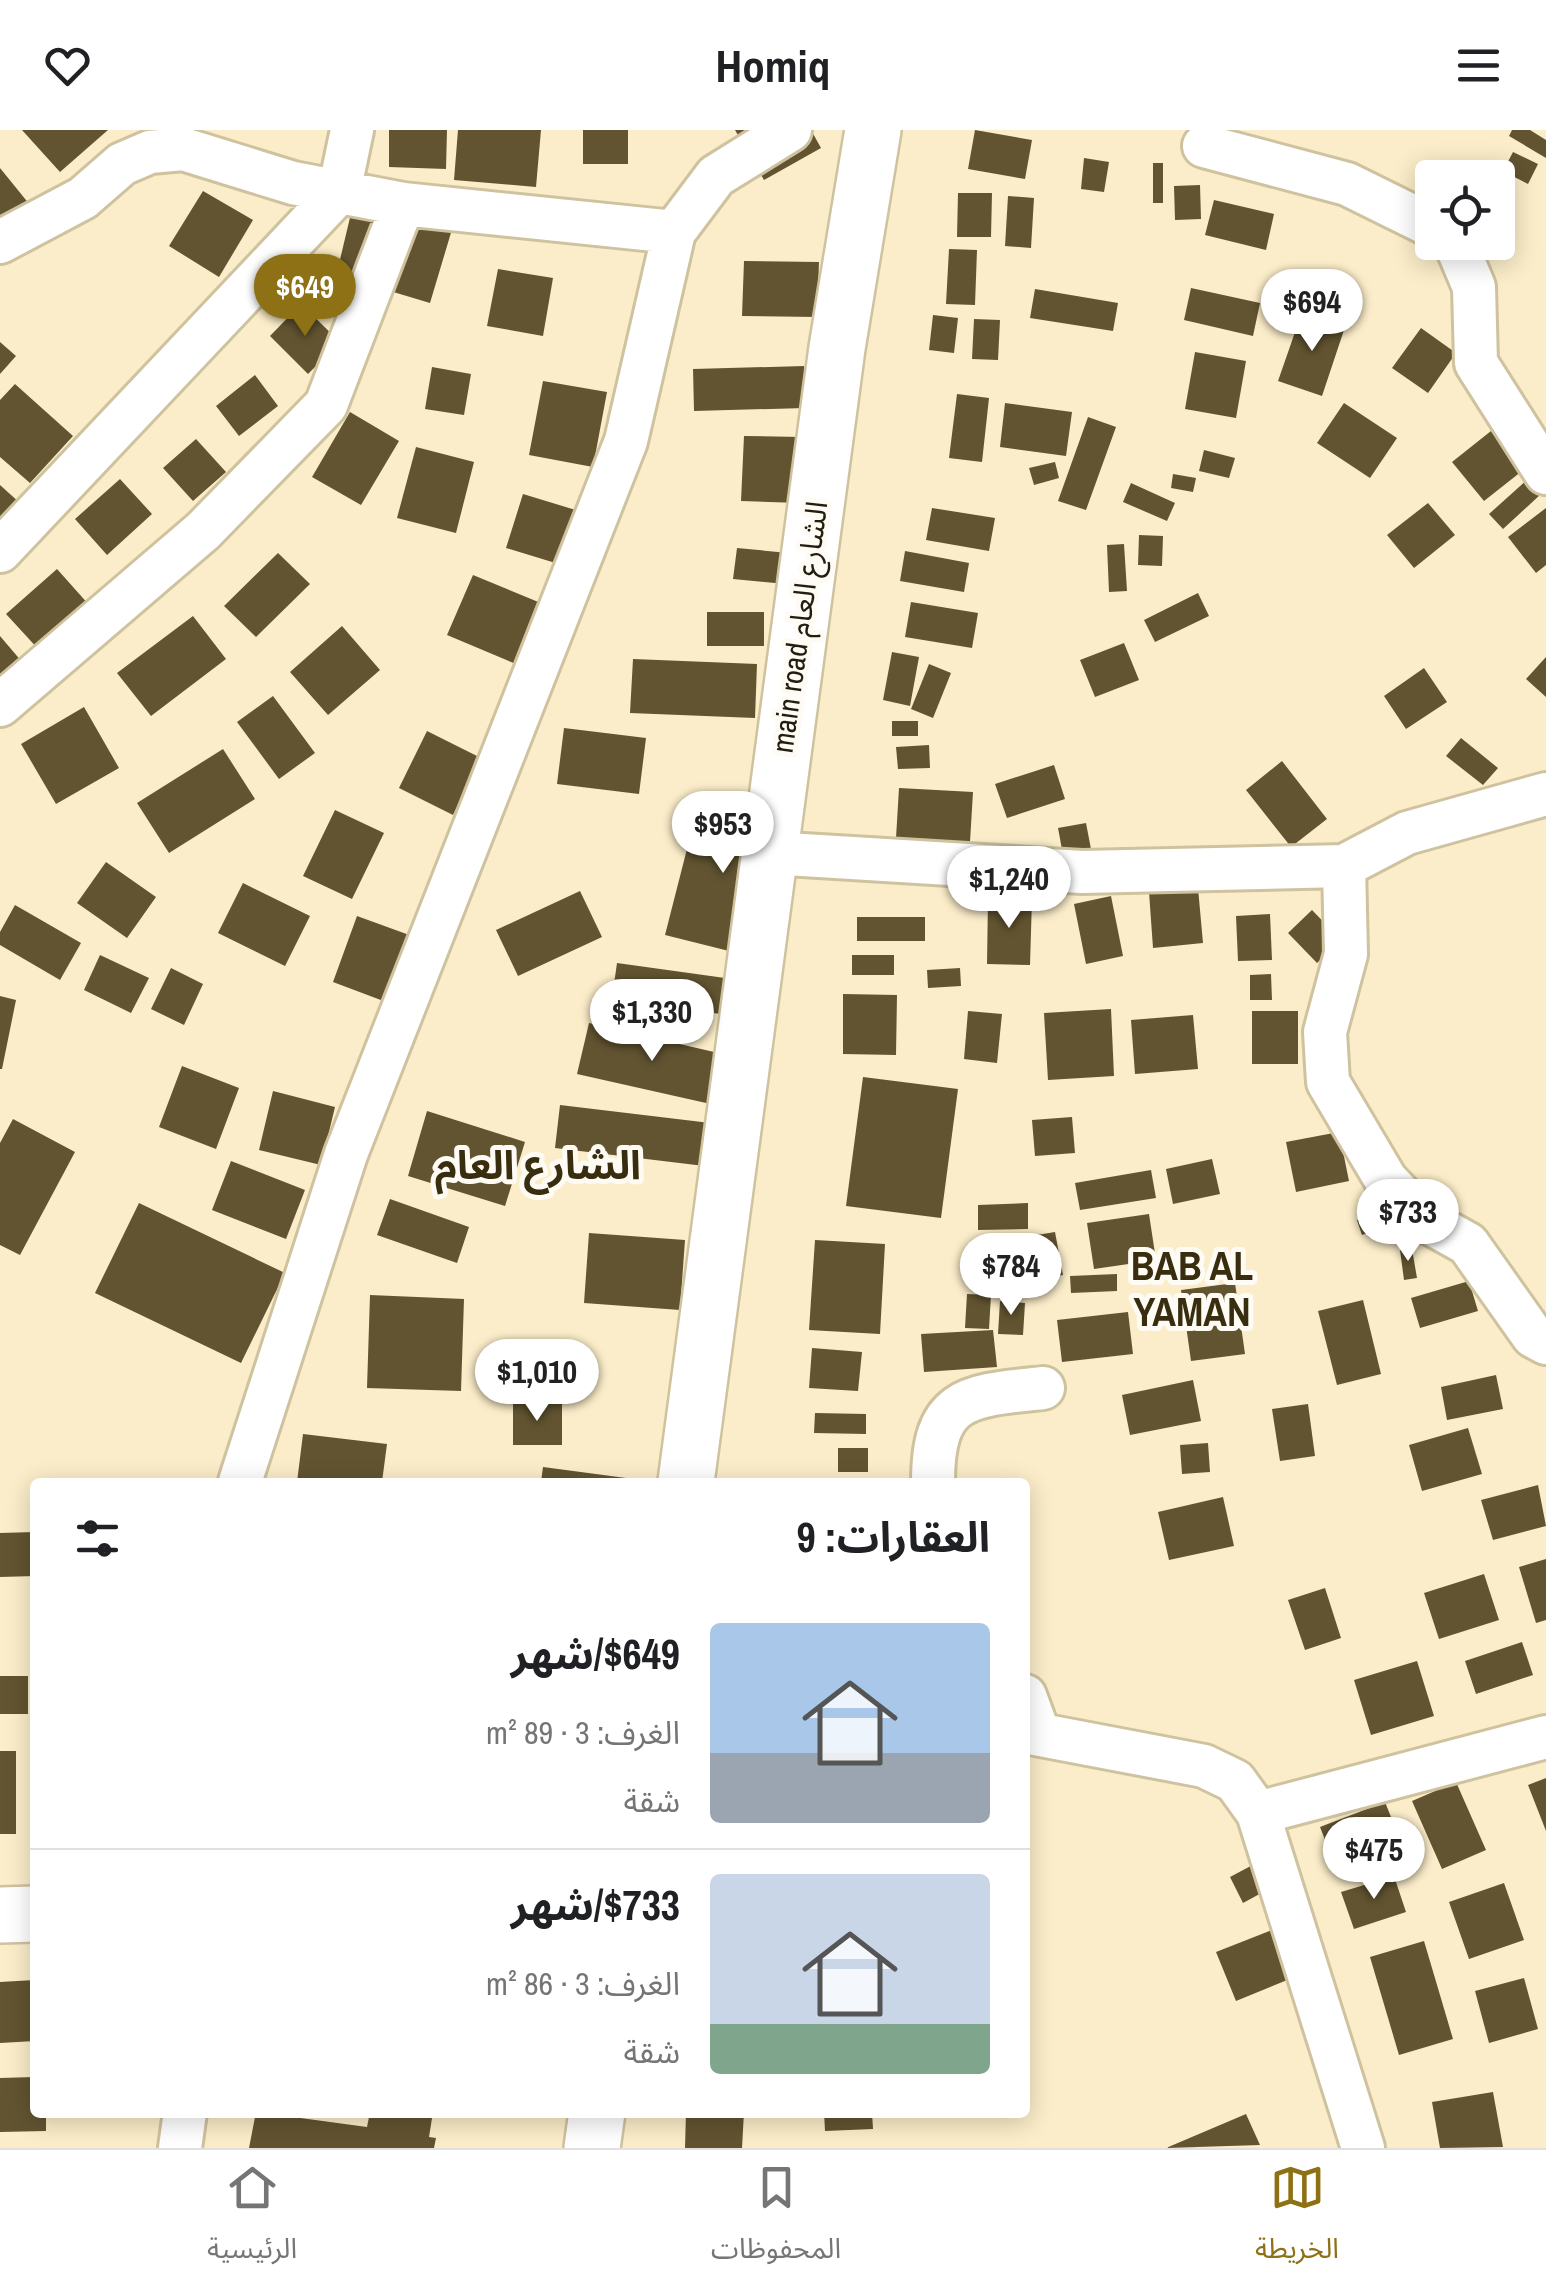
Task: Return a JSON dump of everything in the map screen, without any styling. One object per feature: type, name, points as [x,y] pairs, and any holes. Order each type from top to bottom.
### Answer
[{"type":"main road","name":"main road الشارع العام","points":[[687,1478],[837,348],[872,130]]},
{"type":"main road","points":[[0,1915],[30,1914]]},
{"type":"main road","points":[[592,2148],[597,2118]]},
{"type":"street","points":[[0,551],[339,192],[352,130]]},
{"type":"street","points":[[241,1478],[346,1154],[626,441],[674,232],[716,176],[790,130]]},
{"type":"street","points":[[1204,146],[1347,184],[1415,218]]},
{"type":"street","points":[[0,242],[83,198],[122,164],[150,152],[183,150],[339,192],[403,204],[674,232]]},
{"type":"street","points":[[0,706],[202,531],[326,405],[403,204]]},
{"type":"street","points":[[1462,260],[1474,288],[1476,362],[1546,473]]},
{"type":"street","points":[[770,853],[1082,872],[1344,866],[1408,833],[1546,794]]},
{"type":"street","points":[[1344,866],[1346,954],[1325,1032],[1328,1082],[1386,1180],[1423,1219],[1468,1244],[1533,1336],[1546,1343]]},
{"type":"street","points":[[933,1478],[938,1426],[958,1406],[995,1393],[1043,1388]]},
{"type":"street","points":[[1030,1721],[1204,1766],[1235,1780],[1258,1813],[1363,2148]]},
{"type":"street","points":[[1258,1813],[1546,1738]]},
{"type":"street","points":[[180,2148],[185,2118]]},
{"type":"building","points":[[22,130],[108,130],[60,172]]},
{"type":"building","points":[[389,130],[447,130],[446,169],[389,167]]},
{"type":"building","points":[[458,130],[541,130],[536,187],[454,180]]},
{"type":"building","points":[[583,130],[628,130],[628,164],[583,164]]},
{"type":"building","points":[[735,130],[811,130],[821,148],[764,180]]},
{"type":"building","points":[[975,130],[1032,140],[1025,179],[968,169]]},
{"type":"building","points":[[1512,130],[1530,130],[1546,140],[1546,158],[1509,136]]},
{"type":"building","points":[[1513,152],[1538,164],[1528,184],[1515,177],[1515,160],[1509,160]]},
{"type":"building","points":[[1084,158],[1109,162],[1104,192],[1081,189]]},
{"type":"building","points":[[1153,163],[1163,163],[1163,203],[1153,203]]},
{"type":"building","points":[[0,168],[43,221],[0,257]]},
{"type":"building","points":[[1200,185],[1201,219],[1175,220],[1174,186]]},
{"type":"building","points":[[203,191],[253,220],[219,277],[169,246]]},
{"type":"building","points":[[958,193],[992,193],[991,237],[957,237]]},
{"type":"building","points":[[1008,196],[1034,198],[1031,248],[1005,246]]},
{"type":"building","points":[[1214,200],[1274,214],[1266,250],[1205,235]]},
{"type":"building","points":[[353,205],[395,214],[381,278],[338,268]]},
{"type":"building","points":[[412,214],[453,226],[430,303],[390,291]]},
{"type":"building","points":[[949,249],[977,250],[975,305],[946,304]]},
{"type":"building","points":[[744,261],[819,262],[817,317],[742,316]]},
{"type":"building","points":[[498,269],[553,278],[543,336],[487,326]]},
{"type":"building","points":[[1191,288],[1260,303],[1253,336],[1184,320]]},
{"type":"building","points":[[1035,289],[1118,303],[1113,331],[1030,318]]},
{"type":"building","points":[[301,304],[340,342],[308,374],[270,336]]},
{"type":"building","points":[[1302,312],[1345,327],[1322,396],[1278,381]]},
{"type":"building","points":[[933,315],[958,318],[954,353],[929,350]]},
{"type":"building","points":[[974,319],[1000,320],[998,360],[972,359]]},
{"type":"building","points":[[1421,328],[1456,353],[1428,393],[1392,368]]},
{"type":"building","points":[[0,342],[16,356],[0,374]]},
{"type":"building","points":[[1195,352],[1246,361],[1236,418],[1185,409]]},
{"type":"building","points":[[804,366],[805,408],[694,411],[693,369]]},
{"type":"building","points":[[432,367],[471,374],[464,415],[425,409]]},
{"type":"building","points":[[255,375],[278,406],[239,436],[216,406]]},
{"type":"building","points":[[543,381],[607,392],[593,467],[529,455]]},
{"type":"building","points":[[15,384],[73,436],[30,483],[0,457],[0,400]]},
{"type":"building","points":[[957,394],[989,398],[982,462],[949,458]]},
{"type":"building","points":[[1005,403],[1072,412],[1066,456],[1000,447]]},
{"type":"building","points":[[1344,403],[1397,438],[1370,478],[1317,443]]},
{"type":"building","points":[[350,412],[399,441],[361,505],[312,477]]},
{"type":"building","points":[[1088,417],[1116,427],[1086,510],[1058,501]]},
{"type":"building","points":[[1491,431],[1522,471],[1484,501],[1452,462]]},
{"type":"building","points":[[744,436],[801,437],[799,503],[741,501]]},
{"type":"building","points":[[196,439],[226,472],[193,501],[163,468]]},
{"type":"building","points":[[416,447],[474,462],[456,533],[397,518]]},
{"type":"building","points":[[1204,450],[1235,458],[1229,478],[1199,471]]},
{"type":"building","points":[[1055,462],[1059,478],[1034,485],[1029,468]]},
{"type":"building","points":[[1173,474],[1196,478],[1193,492],[1171,488]]},
{"type":"building","points":[[120,479],[152,514],[107,555],[75,519]]},
{"type":"building","points":[[1528,479],[1541,494],[1503,529],[1489,514]]},
{"type":"building","points":[[1131,483],[1175,503],[1167,521],[1123,502]]},
{"type":"building","points":[[0,485],[21,504],[0,526]]},
{"type":"building","points":[[523,494],[592,515],[575,569],[506,548]]},
{"type":"building","points":[[1428,503],[1455,535],[1414,568],[1387,535]]},
{"type":"building","points":[[932,508],[995,518],[989,551],[926,540]]},
{"type":"building","points":[[1546,508],[1546,565],[1536,573],[1508,537]]},
{"type":"building","points":[[1139,535],[1163,536],[1162,566],[1138,565]]},
{"type":"building","points":[[1124,544],[1127,591],[1109,592],[1107,545]]},
{"type":"building","points":[[737,548],[799,554],[796,585],[733,579]]},
{"type":"building","points":[[905,551],[969,563],[964,592],[900,581]]},
{"type":"building","points":[[278,553],[310,584],[256,637],[224,606]]},
{"type":"building","points":[[57,569],[90,606],[40,651],[6,614]]},
{"type":"building","points":[[473,575],[548,606],[523,667],[447,635]]},
{"type":"building","points":[[1198,593],[1209,616],[1155,642],[1144,620]]},
{"type":"building","points":[[911,602],[978,613],[972,648],[905,637]]},
{"type":"building","points":[[707,612],[764,612],[764,646],[707,646]]},
{"type":"building","points":[[193,616],[226,659],[151,716],[117,673]]},
{"type":"building","points":[[342,626],[380,670],[328,715],[290,672]]},
{"type":"building","points":[[0,636],[34,676],[0,700]]},
{"type":"building","points":[[1124,643],[1139,680],[1095,697],[1080,660]]},
{"type":"building","points":[[892,652],[919,657],[910,706],[883,700]]},
{"type":"building","points":[[1546,657],[1546,697],[1526,679]]},
{"type":"building","points":[[633,659],[757,664],[755,718],[630,713]]},
{"type":"building","points":[[929,664],[951,673],[933,718],[911,709]]},
{"type":"building","points":[[1424,668],[1447,702],[1406,729],[1384,696]]},
{"type":"building","points":[[273,696],[315,753],[279,779],[237,722]]},
{"type":"building","points":[[84,707],[119,768],[56,804],[21,744]]},
{"type":"building","points":[[892,721],[918,721],[918,736],[892,736]]},
{"type":"building","points":[[564,728],[646,738],[639,794],[557,784]]},
{"type":"building","points":[[427,731],[481,758],[453,815],[399,788]]},
{"type":"building","points":[[1461,738],[1498,768],[1483,785],[1446,756]]},
{"type":"building","points":[[929,745],[930,768],[898,769],[896,747]]},
{"type":"building","points":[[223,749],[255,799],[169,853],[137,803]]},
{"type":"building","points":[[1282,761],[1327,819],[1291,847],[1246,790]]},
{"type":"building","points":[[1054,765],[1065,799],[1007,818],[995,784]]},
{"type":"building","points":[[899,788],[973,792],[970,842],[896,838]]},
{"type":"building","points":[[700,798],[781,818],[745,955],[665,935]]},
{"type":"building","points":[[335,810],[384,833],[352,899],[303,876]]},
{"type":"building","points":[[1086,823],[1091,849],[1063,855],[1058,828]]},
{"type":"building","points":[[106,862],[156,897],[127,938],[77,903]]},
{"type":"building","points":[[243,883],[310,916],[285,966],[218,933]]},
{"type":"building","points":[[1198,888],[1203,943],[1153,948],[1149,892]]},
{"type":"building","points":[[580,891],[602,937],[518,976],[496,930]]},
{"type":"building","points":[[1111,896],[1123,956],[1086,964],[1074,904]]},
{"type":"building","points":[[988,898],[1032,899],[1030,965],[987,964]]},
{"type":"building","points":[[15,905],[81,943],[60,980],[0,945],[0,932]]},
{"type":"building","points":[[1312,910],[1341,940],[1317,963],[1288,933]]},
{"type":"building","points":[[1270,914],[1272,960],[1238,961],[1236,916]]},
{"type":"building","points":[[357,916],[434,944],[410,1011],[333,982]]},
{"type":"building","points":[[857,917],[925,917],[925,941],[857,941]]},
{"type":"building","points":[[100,955],[149,978],[131,1013],[84,990]]},
{"type":"building","points":[[852,955],[894,955],[894,975],[852,975]]},
{"type":"building","points":[[617,963],[725,978],[720,1014],[612,998]]},
{"type":"building","points":[[171,968],[203,984],[184,1025],[151,1009]]},
{"type":"building","points":[[960,968],[961,986],[928,988],[927,970]]},
{"type":"building","points":[[1271,974],[1272,1000],[1250,1000],[1250,975]]},
{"type":"building","points":[[843,994],[897,995],[896,1055],[843,1054]]},
{"type":"building","points":[[0,996],[16,1000],[2,1069],[0,1069]]},
{"type":"building","points":[[1111,1009],[1114,1076],[1048,1080],[1044,1013]]},
{"type":"building","points":[[968,1011],[1002,1014],[997,1063],[964,1059]]},
{"type":"building","points":[[1252,1011],[1298,1011],[1298,1064],[1252,1064]]},
{"type":"building","points":[[1193,1015],[1198,1069],[1135,1074],[1131,1020]]},
{"type":"building","points":[[589,1023],[727,1055],[715,1105],[577,1074]]},
{"type":"building","points":[[182,1066],[239,1088],[216,1149],[159,1127]]},
{"type":"building","points":[[863,1077],[958,1089],[941,1218],[846,1206]]},
{"type":"building","points":[[273,1091],[335,1107],[321,1165],[259,1150]]},
{"type":"building","points":[[560,1105],[727,1125],[721,1168],[555,1148]]},
{"type":"building","points":[[427,1111],[525,1142],[505,1206],[408,1176]]},
{"type":"building","points":[[1072,1117],[1075,1153],[1035,1156],[1032,1120]]},
{"type":"building","points":[[13,1119],[75,1152],[20,1255],[0,1245],[0,1143]]},
{"type":"building","points":[[1339,1132],[1349,1181],[1296,1192],[1286,1142]]},
{"type":"building","points":[[1212,1159],[1220,1194],[1173,1204],[1166,1169]]},
{"type":"building","points":[[231,1161],[305,1190],[286,1239],[212,1210]]},
{"type":"building","points":[[1151,1170],[1156,1198],[1080,1210],[1075,1183]]},
{"type":"building","points":[[390,1199],[469,1227],[457,1263],[377,1235]]},
{"type":"building","points":[[139,1203],[285,1273],[241,1363],[95,1293]]},
{"type":"building","points":[[1028,1203],[1028,1229],[978,1230],[978,1205]]},
{"type":"building","points":[[1392,1208],[1397,1222],[1362,1235],[1357,1220]]},
{"type":"building","points":[[1149,1214],[1156,1260],[1094,1269],[1087,1223]]},
{"type":"building","points":[[1055,1232],[1063,1275],[1044,1278],[1037,1235]]},
{"type":"building","points":[[589,1233],[685,1240],[680,1310],[584,1303]]},
{"type":"building","points":[[815,1240],[885,1244],[880,1334],[809,1330]]},
{"type":"building","points":[[975,1244],[1027,1244],[1027,1273],[975,1271]]},
{"type":"building","points":[[1412,1249],[1417,1278],[1404,1280],[1400,1250]]},
{"type":"building","points":[[1117,1274],[1117,1291],[1071,1293],[1070,1276]]},
{"type":"building","points":[[1469,1281],[1478,1311],[1420,1328],[1411,1298]]},
{"type":"building","points":[[1235,1283],[1245,1354],[1191,1361],[1181,1290]]},
{"type":"building","points":[[967,1294],[991,1295],[989,1329],[965,1328]]},
{"type":"building","points":[[370,1295],[464,1299],[461,1391],[367,1388]]},
{"type":"building","points":[[1363,1300],[1381,1374],[1337,1385],[1318,1311]]},
{"type":"building","points":[[1000,1301],[1025,1303],[1023,1335],[998,1334]]},
{"type":"building","points":[[1128,1312],[1133,1354],[1062,1362],[1057,1320]]},
{"type":"building","points":[[993,1330],[997,1367],[924,1372],[921,1334]]},
{"type":"building","points":[[812,1348],[862,1352],[858,1391],[809,1388]]},
{"type":"building","points":[[1496,1375],[1503,1409],[1447,1420],[1441,1387]]},
{"type":"building","points":[[1193,1380],[1201,1421],[1130,1435],[1122,1395]]},
{"type":"building","points":[[513,1402],[562,1402],[562,1445],[513,1445]]},
{"type":"building","points":[[1308,1404],[1315,1456],[1280,1461],[1272,1409]]},
{"type":"building","points":[[815,1413],[866,1414],[866,1434],[814,1433]]},
{"type":"building","points":[[1468,1428],[1482,1474],[1422,1491],[1409,1445]]},
{"type":"building","points":[[303,1434],[387,1444],[383,1478],[298,1478]]},
{"type":"building","points":[[1208,1443],[1210,1472],[1182,1474],[1180,1445]]},
{"type":"building","points":[[838,1448],[868,1448],[868,1472],[838,1472]]},
{"type":"building","points":[[543,1467],[626,1478],[542,1478]]},
{"type":"building","points":[[1538,1485],[1546,1526],[1493,1540],[1481,1500]]},
{"type":"building","points":[[1223,1497],[1234,1546],[1169,1560],[1158,1512]]},
{"type":"building","points":[[30,1532],[30,1576],[0,1577],[0,1533]]},
{"type":"building","points":[[1546,1559],[1546,1620],[1536,1623],[1519,1567]]},
{"type":"building","points":[[1484,1574],[1499,1620],[1439,1639],[1424,1593]]},
{"type":"building","points":[[1325,1588],[1341,1638],[1305,1650],[1288,1600]]},
{"type":"building","points":[[1522,1642],[1533,1675],[1476,1694],[1465,1661]]},
{"type":"building","points":[[1417,1661],[1434,1716],[1371,1735],[1354,1680]]},
{"type":"building","points":[[0,1676],[28,1676],[28,1714],[0,1714]]},
{"type":"building","points":[[0,1751],[16,1751],[16,1834],[0,1834]]},
{"type":"building","points":[[1546,1778],[1546,1831],[1528,1785]]},
{"type":"building","points":[[1456,1782],[1486,1850],[1442,1869],[1412,1801]]},
{"type":"building","points":[[1385,1802],[1405,1852],[1340,1878],[1320,1827]]},
{"type":"building","points":[[1262,1860],[1276,1885],[1243,1903],[1230,1877]]},
{"type":"building","points":[[1394,1876],[1406,1912],[1354,1929],[1341,1892]]},
{"type":"building","points":[[1504,1883],[1524,1940],[1469,1959],[1449,1902]]},
{"type":"building","points":[[1282,1926],[1302,1974],[1236,2001],[1216,1952]]},
{"type":"building","points":[[1424,1941],[1453,2039],[1399,2055],[1370,1957]]},
{"type":"building","points":[[1524,1978],[1538,2029],[1489,2043],[1475,1991]]},
{"type":"building","points":[[30,1980],[30,2041],[0,2043],[0,1982]]},
{"type":"building","points":[[30,2077],[30,2118],[46,2118],[46,2131],[0,2132],[0,2078]]},
{"type":"building","points":[[1493,2092],[1503,2147],[1440,2148],[1432,2102]]},
{"type":"building","points":[[1246,2114],[1260,2145],[1166,2148]]},
{"type":"building","points":[[255,2118],[300,2118],[367,2127],[369,2118],[432,2118],[429,2137],[436,2138],[434,2148],[249,2148]]},
{"type":"building","points":[[686,2118],[744,2118],[742,2148],[685,2148]]},
{"type":"building","points":[[824,2118],[872,2118],[873,2129],[825,2131]]},
{"type":"district","name":"الشارع العام","points":[[538,1165]]},
{"type":"district","name":"BAB AL YAMAN","points":[[1192,1289]]}]
